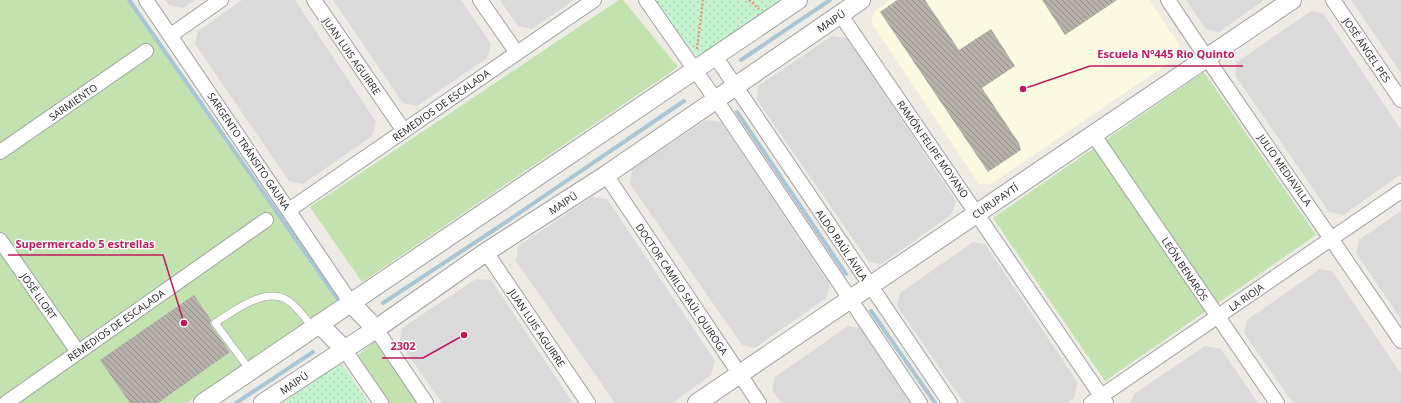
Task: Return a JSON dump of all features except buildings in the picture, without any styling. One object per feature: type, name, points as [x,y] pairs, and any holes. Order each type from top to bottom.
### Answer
[{"type":"street","name":"SARGENTO TRÁNSITO GAUNA","points":[[146,0],[351,303]]},
{"type":"street","points":[[171,35],[221,0]]},
{"type":"street","name":"JUAN LUIS AGUIRRE","points":[[314,0],[404,131]]},
{"type":"street","points":[[480,0],[517,53]]},
{"type":"street","name":"REMEDIOS DE ESCALADA","points":[[289,210],[594,0]]},
{"type":"street","points":[[646,0],[716,100],[920,403]]},
{"type":"street","points":[[203,403],[695,70],[709,54],[798,0]]},
{"type":"street","name":"MAIPÚ","points":[[263,403],[376,329],[486,252],[606,175],[861,0]]},
{"type":"street","name":"JULIO MEDIAVILLA","points":[[1168,0],[1206,58],[1332,238],[1401,341]]},
{"type":"street","name":"CURUPAYTÍ","points":[[697,403],[1292,0]]},
{"type":"street","name":"JOSÉ ÁNGEL PES","points":[[1333,0],[1401,100]]},
{"type":"street","name":"RAMÓN FELIPE MOYANO","points":[[840,14],[977,213],[1100,401]]},
{"type":"street","name":"SARMIENTO","points":[[0,152],[146,51]]},
{"type":"street","name":"ALDO RAÚL ÁVILA","points":[[709,54],[735,86],[950,403]]},
{"type":"street","name":"LEÓN BENARÓS","points":[[1094,134],[1277,403]]},
{"type":"street","name":"DOCTOR CAMILO SAÚL QUIROGA","points":[[606,175],[759,403]]},
{"type":"street","name":"LA RIOJA","points":[[1100,401],[1218,317],[1401,191]]},
{"type":"street","name":"REMEDIOS DE ESCALADA","points":[[6,403],[266,220]]},
{"type":"street","name":"JOSÉ LLORT","points":[[0,240],[78,352]]},
{"type":"street","name":"JUAN LUIS AGUIRRE","points":[[486,252],[588,403]]},
{"type":"street","points":[[351,303],[376,329],[426,403]]},
{"type":"street","points":[[316,326],[344,349],[381,403]]},
{"type":"lane","points":[[250,371],[216,323],[242,305],[267,296],[279,296],[289,301],[316,326]]},
{"type":"path","points":[[697,51],[703,0]]},
{"type":"path","points":[[749,0],[762,12]]},
{"type":"path","points":[[694,49],[709,54]]},
{"type":"shaded area","points":[[165,0],[195,0],[183,8],[169,5]]},
{"type":"shaded area","points":[[242,0],[295,0],[376,122],[372,136],[303,184],[289,181],[195,44],[198,31]]},
{"type":"shaded area","points":[[333,0],[461,0],[491,44],[487,58],[417,106],[403,103]]},
{"type":"shaded area","points":[[500,0],[574,0],[532,29],[518,26]]},
{"type":"shaded area","points":[[890,0],[1149,0],[1179,44],[1176,58],[991,184],[979,184],[871,22],[875,11]]},
{"type":"shaded area","points":[[1186,0],[1264,0],[1219,32],[1206,29]]},
{"type":"shaded area","points":[[1351,0],[1401,0],[1401,73]]},
{"type":"shaded area","points":[[1311,11],[1323,13],[1401,130],[1401,174],[1343,215],[1329,212],[1235,75],[1237,62]]},
{"type":"shaded area","points":[[832,36],[847,38],[956,201],[952,214],[882,264],[869,262],[757,100],[758,86]]},
{"type":"shaded area","points":[[706,120],[721,122],[830,285],[826,298],[755,348],[742,345],[630,184],[632,169]]},
{"type":"shaded area","points":[[592,197],[607,199],[715,361],[711,375],[672,403],[615,403],[516,261],[518,246]]},
{"type":"shaded area","points":[[1401,211],[1401,319],[1356,253],[1359,240]]},
{"type":"shaded area","points":[[973,242],[985,244],[1078,383],[1074,398],[1067,403],[964,403],[897,306],[900,293]]},
{"type":"shaded area","points":[[1320,269],[1332,271],[1401,374],[1401,403],[1293,403],[1244,333],[1247,320]]},
{"type":"shaded area","points":[[476,279],[491,280],[573,403],[442,403],[400,343],[402,328]]},
{"type":"shaded area","points":[[848,326],[860,328],[910,403],[781,403],[772,390],[775,377]]},
{"type":"shaded area","points":[[1205,346],[1221,349],[1258,403],[1131,403],[1134,394]]},
{"type":"green space","points":[[0,0],[132,0],[337,302],[187,403],[0,403]]},
{"type":"green space","points":[[619,0],[623,0],[678,67],[362,282],[310,207]]},
{"type":"green space","points":[[653,0],[785,0],[705,54],[699,55],[694,53]]},
{"type":"green space","points":[[1204,72],[1316,235],[1105,381],[993,218]]},
{"type":"green space","points":[[375,341],[417,403],[389,403],[357,356]]},
{"type":"green space","points":[[341,363],[369,403],[283,403]]},
{"type":"waterway","points":[[129,0],[339,301]]},
{"type":"waterway","points":[[741,60],[830,0]]},
{"type":"waterway","points":[[383,303],[506,222],[684,101]]},
{"type":"waterway","points":[[737,112],[846,274]]},
{"type":"waterway","points":[[871,311],[935,403]]},
{"type":"waterway","points":[[236,403],[313,352]]},
{"type":"place","name":"Escuela Nº445 Rio Quinto","points":[[1023,89]]},
{"type":"place","name":"Supermercado 5 estrellas","points":[[184,323]]},
{"type":"place","name":"2302","points":[[464,335]]}]
